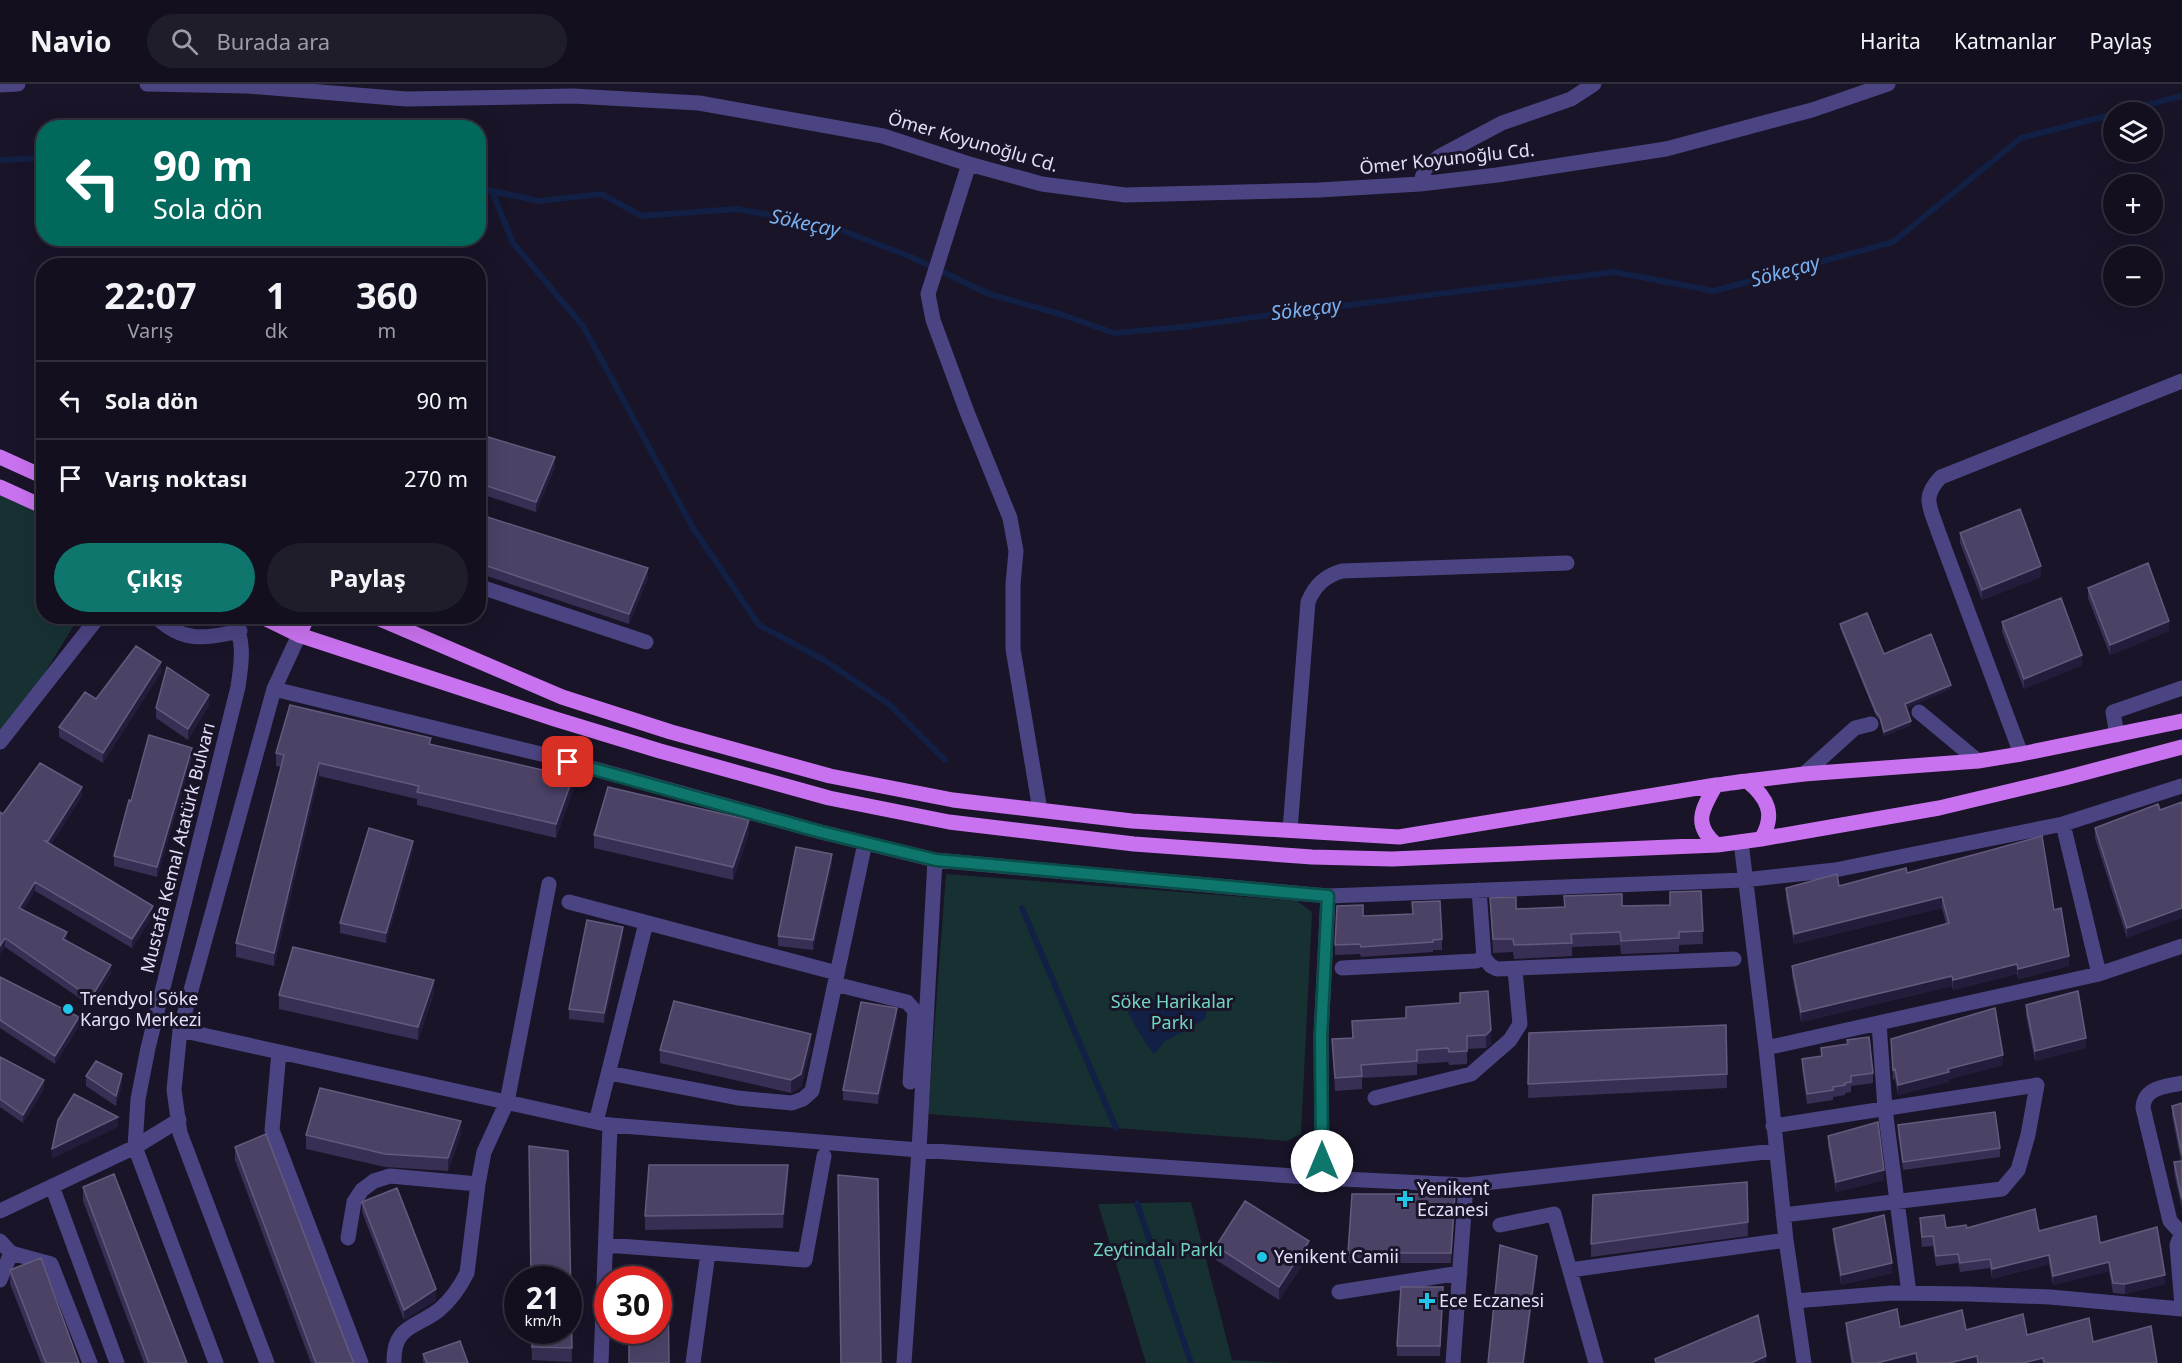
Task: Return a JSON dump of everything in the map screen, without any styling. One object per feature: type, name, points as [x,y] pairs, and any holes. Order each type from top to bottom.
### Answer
[{"type":"main road","points":[[0,457],[36,473]]},
{"type":"main road","points":[[0,488],[36,504]]},
{"type":"main road","points":[[276,624],[299,635],[660,751],[829,798],[949,822],[1134,844],[1312,857],[1392,859],[1717,845],[1939,808],[2182,747]]},
{"type":"main road","points":[[299,635],[304,624]]},
{"type":"main road","points":[[392,624],[562,697],[671,732],[830,776],[952,800],[1132,821],[1398,837],[1716,785],[1804,774],[1978,761],[2182,721]]},
{"type":"main road","points":[[1747,781],[1757,789],[1768,809],[1769,819],[1761,839]]},
{"type":"main road","points":[[1716,785],[1703,806],[1701,818],[1704,829],[1717,845]]},
{"type":"street","points":[[0,85],[18,84]]},
{"type":"street","name":"Ömer Koyunoğlu Cd.","points":[[147,84],[247,86],[406,99],[573,96],[699,103],[883,136],[969,164],[1042,184],[1125,195],[1319,190],[1420,184],[1497,175],[1666,149],[1812,110],[1888,84]]},
{"type":"street","points":[[1420,184],[1425,169],[1440,156],[1502,123],[1571,99],[1594,84]]},
{"type":"street","points":[[969,164],[928,294],[933,320],[1010,518],[1016,551],[1013,584],[1013,649],[1040,810]]},
{"type":"street","points":[[2021,754],[1927,499],[1931,487],[1941,477],[2182,381]]},
{"type":"street","points":[[1290,830],[1308,602],[1322,580],[1342,571],[1567,563]]},
{"type":"street","points":[[486,589],[646,642]]},
{"type":"street","points":[[0,742],[93,624]]},
{"type":"street","points":[[165,624],[173,631],[192,637],[203,638],[240,631]]},
{"type":"street","name":"Mustafa Kemal Atatürk Bulvarı","points":[[216,1363],[135,1147],[138,1099],[148,1048],[238,687],[243,657],[240,631],[236,624]]},
{"type":"street","points":[[267,1363],[180,1133],[174,1090],[180,1030],[274,689],[299,635]]},
{"type":"street","points":[[2117,735],[2113,712],[2182,688]]},
{"type":"street","points":[[274,689],[545,755],[865,843],[936,860],[1328,896],[1744,880],[1835,870],[2063,824],[2182,786]]},
{"type":"street","points":[[1919,712],[1978,761]]},
{"type":"street","points":[[1804,774],[1855,728],[1871,724]]},
{"type":"street","points":[[2063,824],[2099,974]]},
{"type":"street","points":[[1740,842],[1766,1048],[1786,1240],[1804,1363]]},
{"type":"street","points":[[609,1073],[738,1098],[792,1103],[803,1100],[812,1092],[865,843]]},
{"type":"street","points":[[904,1363],[936,860]]},
{"type":"street","points":[[394,1363],[396,1347],[406,1328],[438,1310],[454,1294],[467,1273],[484,1152],[507,1102],[549,884]]},
{"type":"street","points":[[1479,890],[1484,958],[1497,969],[1734,959]]},
{"type":"street","points":[[1322,1178],[1321,1035],[1328,896]]},
{"type":"street","points":[[569,902],[836,978],[907,1002],[915,1011],[910,1082]]},
{"type":"street","points":[[601,1363],[606,1245],[603,1124],[609,1073],[646,923]]},
{"type":"street","points":[[1766,1048],[2099,974],[2182,946]]},
{"type":"street","points":[[1341,968],[1476,961],[1484,958]]},
{"type":"street","points":[[1375,1098],[1471,1074],[1510,1040],[1520,1024],[1515,970]]},
{"type":"street","points":[[1879,1023],[1885,1109],[1909,1293]]},
{"type":"street","points":[[180,1030],[603,1124],[919,1150],[1322,1178],[1466,1185],[1776,1151]]},
{"type":"street","points":[[279,1052],[272,1130],[361,1363]]},
{"type":"street","points":[[1795,1301],[1909,1293],[2050,1297],[2182,1307],[2177,1245],[2181,1233],[2170,1221],[2142,1108],[2151,1090],[2182,1083]]},
{"type":"street","points":[[1773,1126],[2037,1085],[2028,1135],[2018,1170],[2002,1189],[1783,1215]]},
{"type":"street","points":[[0,1211],[135,1147],[179,1120]]},
{"type":"street","points":[[606,1245],[805,1260],[824,1156]]},
{"type":"street","points":[[348,1238],[354,1202],[362,1190],[374,1180],[390,1176],[478,1184]]},
{"type":"street","points":[[1453,1363],[1466,1185]]},
{"type":"street","points":[[52,1186],[117,1363]]},
{"type":"street","points":[[1500,1225],[1554,1214],[1596,1363]]},
{"type":"street","points":[[1570,1270],[1786,1240]]},
{"type":"street","points":[[0,1241],[11,1253],[51,1264],[90,1363]]},
{"type":"street","points":[[693,1363],[708,1252]]},
{"type":"street","points":[[0,1280],[11,1253]]},
{"type":"street","points":[[1339,1292],[1460,1273]]},
{"type":"green space","points":[[0,487],[36,504],[36,624],[75,624],[0,746]]},
{"type":"green space","name":"Söke Harikalar Parkı","points":[[946,874],[1297,901],[1312,912],[1301,1134],[1287,1141],[928,1114]]},
{"type":"green space","name":"Zeytindalı Parkı","points":[[1191,1202],[1232,1360],[1288,1363],[1146,1363],[1098,1204]]},
{"type":"water","points":[[1182,994],[1194,996],[1203,1003],[1207,1010],[1205,1019],[1164,1042],[1154,1054],[1128,1012],[1140,1000],[1167,999]]},
{"type":"building","points":[[486,436],[555,457],[536,502],[486,486]]},
{"type":"building","points":[[2020,509],[2041,566],[1982,590],[1960,533]]},
{"type":"building","points":[[486,517],[648,568],[629,614],[486,566]]},
{"type":"building","points":[[2148,563],[2169,621],[2110,645],[2088,588]]},
{"type":"building","points":[[2061,598],[2082,655],[2024,679],[2002,622]]},
{"type":"building","points":[[1867,613],[1884,654],[1931,634],[1951,685],[1905,704],[1911,721],[1884,732],[1880,717],[1840,624]]},
{"type":"building","points":[[136,646],[161,662],[103,753],[59,727],[85,692],[96,699]]},
{"type":"building","points":[[167,667],[209,695],[188,729],[156,708]]},
{"type":"building","points":[[290,705],[431,738],[429,744],[573,777],[556,824],[417,792],[419,786],[319,763],[274,953],[236,943],[284,755],[276,753]]},
{"type":"building","points":[[149,735],[192,748],[157,867],[114,856]]},
{"type":"building","points":[[40,763],[82,787],[48,841],[45,841],[153,906],[132,939],[35,882],[19,908],[67,932],[63,939],[111,965],[91,998],[5,938],[0,946],[0,812],[3,814]]},
{"type":"building","points":[[608,787],[749,820],[733,867],[594,835]]},
{"type":"building","points":[[2182,802],[2182,908],[2127,928],[2095,828],[2158,804],[2160,810]]},
{"type":"building","points":[[369,828],[413,841],[386,933],[340,923]]},
{"type":"building","points":[[2042,836],[2054,910],[2061,908],[2069,956],[2018,969],[2017,964],[1953,980],[1952,976],[1801,1012],[1792,966],[1949,923],[1942,897],[1794,934],[1786,888],[1837,874],[1839,886],[1906,868],[1907,873]]},
{"type":"building","points":[[796,847],[832,854],[813,940],[778,936]]},
{"type":"building","points":[[1701,891],[1703,931],[1679,932],[1679,938],[1621,941],[1620,932],[1571,934],[1572,943],[1514,945],[1513,939],[1493,939],[1490,898],[1516,897],[1516,909],[1565,907],[1564,896],[1622,894],[1622,906],[1670,905],[1670,892]]},
{"type":"building","points":[[1440,901],[1442,939],[1433,940],[1433,942],[1361,947],[1360,944],[1335,945],[1337,906],[1363,905],[1363,916],[1413,914],[1412,902]]},
{"type":"building","points":[[587,920],[623,927],[604,1013],[569,1009]]},
{"type":"building","points":[[293,947],[434,980],[418,1027],[279,995]]},
{"type":"building","points":[[0,977],[79,1017],[55,1056],[0,1020]]},
{"type":"building","points":[[1488,991],[1491,1030],[1486,1035],[1467,1036],[1467,1051],[1449,1052],[1448,1048],[1417,1050],[1417,1061],[1361,1065],[1362,1076],[1335,1078],[1332,1039],[1353,1038],[1352,1021],[1406,1018],[1406,1007],[1460,1003],[1460,993]]},
{"type":"building","points":[[2078,991],[2086,1038],[2035,1051],[2026,1005]]},
{"type":"building","points":[[674,1001],[811,1034],[801,1074],[791,1080],[660,1050]]},
{"type":"building","points":[[861,1002],[897,1008],[878,1094],[843,1090]]},
{"type":"building","points":[[1995,1008],[2003,1055],[1898,1085],[1895,1069],[1893,1070],[1891,1039]]},
{"type":"building","points":[[1726,1025],[1727,1074],[1528,1084],[1529,1033]]},
{"type":"building","points":[[1869,1037],[1873,1073],[1851,1076],[1851,1082],[1833,1087],[1833,1090],[1807,1094],[1802,1059],[1822,1056],[1821,1048],[1848,1044],[1847,1040]]},
{"type":"building","points":[[0,1057],[44,1080],[23,1115],[0,1099]]},
{"type":"building","points":[[96,1061],[122,1074],[116,1096],[86,1076]]},
{"type":"building","points":[[320,1088],[461,1121],[448,1158],[385,1154],[306,1135]]},
{"type":"building","points":[[74,1094],[118,1117],[52,1149],[58,1120]]},
{"type":"building","points":[[2182,1103],[2182,1155],[2172,1106]]},
{"type":"building","points":[[1995,1112],[2000,1148],[1903,1162],[1898,1125]]},
{"type":"building","points":[[1878,1122],[1884,1170],[1836,1182],[1828,1136]]},
{"type":"building","points":[[266,1134],[354,1363],[316,1363],[235,1147]]},
{"type":"building","points":[[529,1146],[568,1151],[570,1266],[531,1266]]},
{"type":"building","points":[[2182,1161],[2182,1199],[2174,1162]]},
{"type":"building","points":[[649,1165],[788,1165],[783,1214],[645,1216]]},
{"type":"building","points":[[114,1174],[187,1363],[149,1363],[83,1187]]},
{"type":"building","points":[[838,1175],[878,1179],[881,1363],[841,1363]]},
{"type":"building","points":[[1747,1182],[1748,1222],[1591,1244],[1593,1195]]},
{"type":"building","points":[[397,1188],[436,1289],[404,1310],[362,1202]]},
{"type":"building","points":[[1352,1194],[1455,1194],[1451,1253],[1348,1253]]},
{"type":"building","name":"Yenikent Camii","points":[[1245,1201],[1309,1241],[1279,1287],[1216,1246]]},
{"type":"building","points":[[2035,1209],[2039,1231],[2096,1216],[2100,1243],[2157,1227],[2165,1275],[2125,1284],[2113,1283],[2109,1262],[2053,1276],[2049,1255],[1992,1269],[1990,1259],[1960,1263],[1958,1254],[1936,1256],[1933,1236],[1922,1237],[1920,1218],[1944,1215],[1946,1228],[1966,1225],[1967,1228]]},
{"type":"building","points":[[1884,1215],[1892,1263],[1841,1275],[1833,1229]]},
{"type":"building","points":[[1500,1245],[1537,1256],[1523,1363],[1488,1363]]},
{"type":"building","points":[[41,1258],[79,1363],[46,1363],[10,1270]]},
{"type":"building","points":[[1401,1287],[1443,1287],[1440,1346],[1397,1346]]},
{"type":"building","points":[[1897,1309],[1900,1327],[1962,1310],[1966,1330],[2023,1314],[2027,1335],[2089,1318],[2093,1342],[2151,1326],[2157,1363],[2044,1363],[2043,1358],[2023,1363],[1978,1363],[1977,1356],[1949,1363],[1918,1363],[1916,1353],[1877,1363],[1853,1363],[1846,1323]]},
{"type":"building","points":[[1758,1315],[1766,1356],[1751,1363],[1656,1363],[1655,1359]]},
{"type":"building","points":[[460,1341],[468,1363],[427,1363],[423,1354]]},
{"type":"building","points":[[532,1344],[572,1344],[572,1348],[532,1347]]},
{"type":"building","points":[[629,1344],[669,1344],[669,1363],[629,1363]]},
{"type":"waterway","name":"Sökeçay","points":[[2158,102],[2182,96]]},
{"type":"waterway","name":"Sökeçay","points":[[486,190],[539,201],[601,194],[642,216],[736,209],[828,225],[911,257],[989,294],[1060,314],[1114,333],[1183,327],[1614,272],[1714,291],[1893,242],[2021,138],[2103,117]]},
{"type":"waterway","name":"Sökeçay","points":[[0,160],[36,158]]},
{"type":"waterway","points":[[492,191],[513,243],[583,326],[693,528],[759,625],[824,660],[889,704],[945,760]]},
{"type":"waterway","points":[[1022,908],[1116,1128]]},
{"type":"waterway","points":[[1137,1203],[1191,1363]]},
{"type":"place","name":"Trendyol Söke Kargo Merkezi","points":[[68,1009]]},
{"type":"place","name":"Yenikent Eczanesi","points":[[1405,1199]]},
{"type":"place","name":"Yenikent Camii","points":[[1262,1257]]},
{"type":"place","name":"Ece Eczanesi","points":[[1427,1301]]},
{"type":"route","points":[[568,762],[821,832],[936,860],[1328,896],[1321,1035],[1322,1161]]}]
